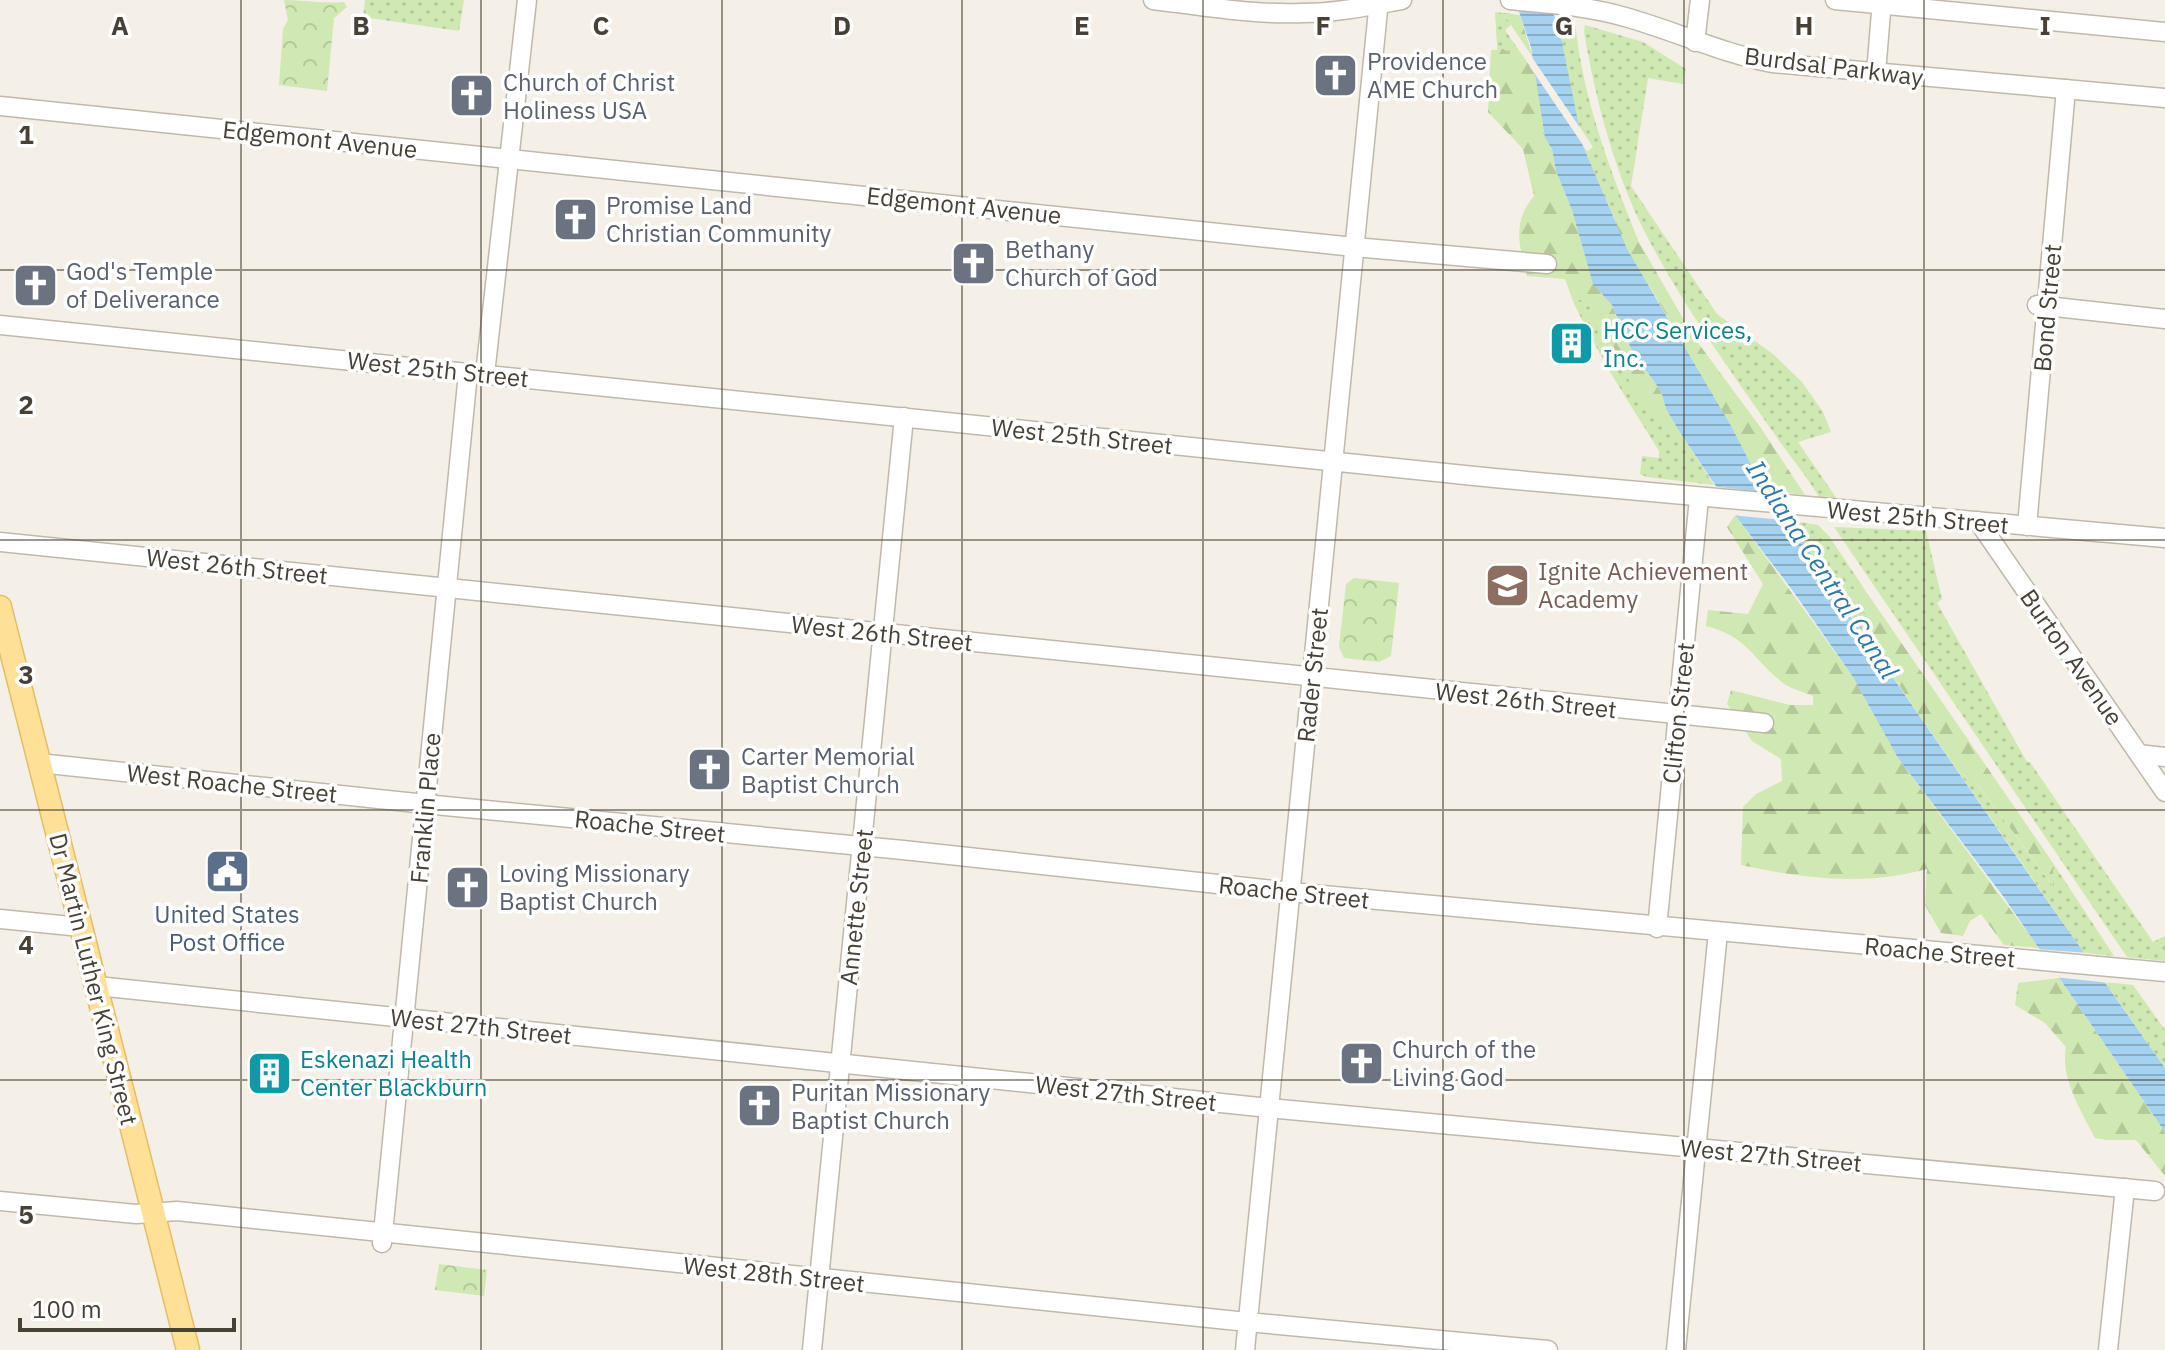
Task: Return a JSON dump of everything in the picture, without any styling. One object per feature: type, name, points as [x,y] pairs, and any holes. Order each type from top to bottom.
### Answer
[{"type":"main road","name":"Dr Martin Luther King Street","points":[[0,607],[8,671],[39,763],[188,1350]]},
{"type":"street","name":"Franklin Place","points":[[383,1238],[447,588],[509,158],[527,0]]},
{"type":"street","points":[[1153,0],[1288,14],[1402,0]]},
{"type":"street","name":"Burdsal Parkway","points":[[1510,0],[1569,5],[1627,17],[1742,57],[1772,63],[2165,98]]},
{"type":"street","points":[[1695,42],[1700,0]]},
{"type":"street","points":[[1835,0],[1882,2],[2165,32]]},
{"type":"street","name":"Rader Street","points":[[1245,1350],[1378,2]]},
{"type":"street","points":[[1876,73],[1882,2]]},
{"type":"street","name":"Bond Street","points":[[2027,526],[2042,306],[2066,89]]},
{"type":"street","name":"Edgemont Avenue","points":[[0,106],[1354,247],[1547,264]]},
{"type":"street","points":[[2042,306],[2165,319]]},
{"type":"street","name":"West 25th Street","points":[[0,325],[1704,498],[2165,538]]},
{"type":"street","name":"Annette Street","points":[[812,1350],[904,417]]},
{"type":"street","name":"Clifton Street","points":[[1657,928],[1677,716],[1704,498]]},
{"type":"street","name":"Burton Avenue","points":[[1978,521],[2165,792]]},
{"type":"street","name":"West 26th Street","points":[[0,542],[1764,723]]},
{"type":"street","points":[[2139,754],[2165,757]]},
{"type":"street","name":"West Roache Street","points":[[39,763],[425,804]]},
{"type":"street","name":"Roache Street","points":[[425,804],[1657,928],[2165,972]]},
{"type":"street","points":[[0,919],[81,927]]},
{"type":"street","points":[[1676,1350],[1718,932]]},
{"type":"street","name":"West 27th Street","points":[[97,986],[1269,1108],[2155,1191]]},
{"type":"street","points":[[2108,1350],[2125,1188]]},
{"type":"street","name":"West 28th Street","points":[[0,1201],[154,1213],[177,1211],[383,1238],[1548,1350]]},
{"type":"green space","points":[[284,0],[344,2],[347,7],[334,18],[327,91],[279,85],[283,29],[288,20]]},
{"type":"green space","points":[[365,0],[464,0],[459,31],[363,17]]},
{"type":"green space","points":[[1495,12],[1503,13],[1511,25],[1505,30],[1525,59],[1522,61],[1497,45]]},
{"type":"green space","points":[[1503,13],[1520,15],[1533,58]]},
{"type":"green space","points":[[1555,18],[1575,22],[1591,107],[1639,242],[1614,211],[1613,217],[1583,146],[1588,151],[1593,147],[1579,126]]},
{"type":"green space","points":[[1585,25],[1643,42],[1686,69],[1683,84],[1648,78],[1631,186],[1717,314],[1773,354],[1802,382],[1823,412],[1831,432],[1798,442],[1837,499],[1819,497],[1712,344],[1650,242],[1627,192],[1609,140],[1589,59]]},
{"type":"green space","points":[[1497,45],[1522,61],[1525,59],[1536,75],[1545,138],[1552,149],[1556,171],[1572,210],[1593,283],[1612,305],[1632,351],[1661,391],[1666,409],[1681,434],[1665,429],[1654,407],[1640,397],[1620,366],[1586,299],[1573,301],[1565,279],[1527,276],[1519,234],[1522,215],[1534,196],[1523,149],[1488,112],[1491,50],[1497,50]]},
{"type":"green space","points":[[1613,209],[1639,242],[1693,336],[1761,428],[1805,495],[1765,490],[1629,254],[1614,220]]},
{"type":"green space","points":[[1586,299],[1620,366],[1640,396],[1654,407],[1665,429],[1681,434],[1714,485],[1640,474],[1642,456],[1659,458],[1659,451],[1605,364],[1573,301]]},
{"type":"green space","points":[[1735,515],[1853,677],[1898,758],[2039,948],[2004,945],[1981,914],[1970,921],[1963,936],[1941,933],[1925,905],[1927,869],[1880,878],[1834,879],[1741,865],[1743,807],[1756,794],[1782,781],[1781,759],[1752,741],[1727,704],[1731,690],[1790,705],[1813,705],[1813,696],[1783,683],[1732,636],[1706,626],[1708,610],[1748,614],[1763,584],[1727,527]]},
{"type":"green space","points":[[1787,520],[1818,525],[1829,536],[1867,593],[1850,589],[1863,611],[1867,639]]},
{"type":"green space","points":[[1834,527],[1926,531],[1942,599],[1937,603],[2027,762],[2030,762],[2153,942],[2165,936],[2165,961],[2127,957]]},
{"type":"green space","points":[[1354,578],[1399,583],[1391,656],[1379,662],[1344,658],[1339,647],[1346,584]]},
{"type":"green space","points":[[1849,588],[1867,593],[2053,863],[2053,886],[1973,778],[1960,774],[1867,639],[1863,611]]},
{"type":"green space","points":[[1960,774],[1972,777],[2052,885],[2053,863],[2114,956],[2084,953]]},
{"type":"green space","points":[[2059,978],[2165,1132],[2165,1176],[2136,1140],[2095,1138],[2069,1082],[2066,1047],[2045,1023],[2015,1005],[2018,983]]},
{"type":"green space","points":[[2105,982],[2133,985],[2165,1030],[2165,1068]]},
{"type":"green space","points":[[439,1264],[487,1270],[484,1296],[435,1290]]},
{"type":"water","points":[[1515,0],[1548,0],[1559,28],[1583,146],[1627,249],[1731,426],[1761,484],[2165,1068],[2165,1132],[2003,896],[1898,758],[1853,677],[1738,519],[1681,434],[1666,409],[1661,391],[1632,351],[1612,305],[1593,284],[1572,210],[1556,171],[1552,149],[1545,138],[1531,47]]},
{"type":"pier","points":[[1527,50],[1585,135],[1589,150],[1530,67]]},
{"type":"pier","points":[[1710,486],[1772,493],[1792,521],[1730,515]]},
{"type":"pier","points":[[2035,949],[2089,953],[2110,983],[2054,977]]},
{"type":"place","name":"Providence AME Church","points":[[1336,75]]},
{"type":"place","name":"Church of Christ Holiness USA","points":[[472,96]]},
{"type":"place","name":"Promise Land Christian Community","points":[[575,219]]},
{"type":"place","name":"Bethany Church of God","points":[[974,263]]},
{"type":"place","name":"God's Temple of Deliverance","points":[[35,285]]},
{"type":"place","name":"HCC Services, Inc.","points":[[1572,344]]},
{"type":"place","name":"Ignite Achievement Academy","points":[[1507,585]]},
{"type":"place","name":"Carter Memorial Baptist Church","points":[[710,770]]},
{"type":"place","name":"United States Post Office","points":[[227,872]]},
{"type":"place","name":"Loving Missionary Baptist Church","points":[[468,887]]},
{"type":"place","name":"Church of the Living God","points":[[1361,1063]]},
{"type":"place","name":"Eskenazi Health Center Blackburn","points":[[269,1073]]},
{"type":"place","name":"Puritan Missionary Baptist Church","points":[[760,1106]]},
{"type":"water label","name":"Indiana Central Canal","points":[[1823,569]]}]
